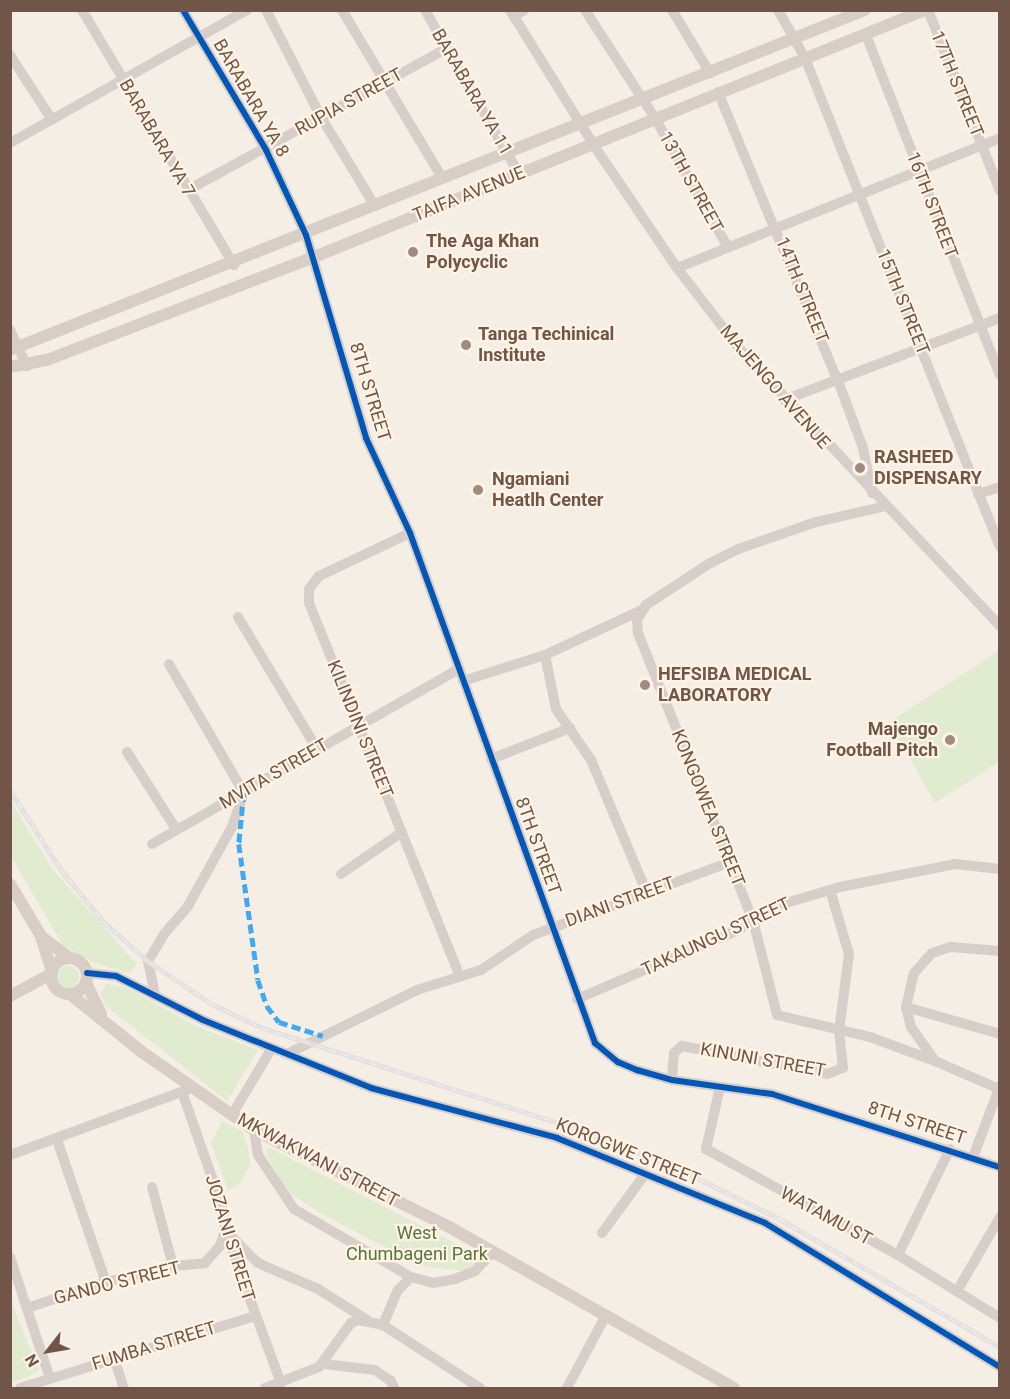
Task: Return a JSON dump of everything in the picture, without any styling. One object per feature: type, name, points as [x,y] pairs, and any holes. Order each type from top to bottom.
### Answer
[{"type":"main road","name":"TAIFA AVENUE","points":[[15,349],[234,265],[442,178],[509,154],[796,39],[840,15],[865,10]]},
{"type":"main road","name":"TAIFA AVENUE","points":[[10,367],[27,366],[314,257],[718,92],[927,10]]},
{"type":"main road","points":[[100,317],[109,336]]},
{"type":"main road","points":[[10,884],[41,936],[52,972],[64,993]]},
{"type":"main road","points":[[41,936],[83,966],[103,1018]]},
{"type":"main road","points":[[24,992],[52,972],[56,964],[70,958]]},
{"type":"main road","points":[[10,996],[24,992],[64,993],[86,978]]},
{"type":"main road","name":"MKWAKWANI STREET","points":[[64,993],[103,1018],[187,1090],[254,1130],[451,1228],[734,1389]]},
{"type":"street","name":"BARABARA YA 7","points":[[82,10],[234,265]]},
{"type":"street","name":"BARABARA YA 8","points":[[183,10],[266,150],[314,257]]},
{"type":"street","points":[[10,143],[200,39],[247,10]]},
{"type":"street","points":[[266,10],[321,117],[375,206]]},
{"type":"street","points":[[342,10],[442,178]]},
{"type":"street","name":"BARABARA YA 11","points":[[425,10],[519,174]]},
{"type":"street","points":[[512,14],[524,10]]},
{"type":"street","name":"13TH STREET","points":[[585,10],[644,99],[727,246]]},
{"type":"street","points":[[672,10],[710,73]]},
{"type":"street","name":"15TH STREET","points":[[778,10],[805,58],[999,547]]},
{"type":"street","name":"17TH STREET","points":[[927,10],[999,191]]},
{"type":"street","name":"MAJENGO AVENUE","points":[[512,14],[580,124],[677,268],[784,400],[999,626]]},
{"type":"street","name":"16TH STREET","points":[[866,35],[999,375]]},
{"type":"street","name":"RUPIA STREET","points":[[188,190],[266,150],[447,48]]},
{"type":"street","points":[[10,56],[52,120]]},
{"type":"street","name":"14TH STREET","points":[[718,92],[838,381],[863,448],[872,493]]},
{"type":"street","points":[[677,268],[999,138]]},
{"type":"street","name":"8TH STREET","points":[[314,257],[366,438],[410,533],[577,999],[589,1031],[603,1052],[618,1062],[672,1080],[772,1094],[950,1149],[999,1167]]},
{"type":"street","points":[[784,400],[999,318]]},
{"type":"street","points":[[10,330],[15,349],[27,366]]},
{"type":"street","points":[[978,494],[999,487]]},
{"type":"street","points":[[463,681],[545,655],[645,607],[710,563],[738,549],[816,522],[886,506]]},
{"type":"street","name":"KILINDINI STREET","points":[[410,533],[336,565],[319,576],[309,589],[309,603],[460,978]]},
{"type":"street","name":"KONGOWEA STREET","points":[[645,607],[637,620],[638,633],[753,920],[777,1016],[839,1031]]},
{"type":"street","points":[[238,617],[317,749]]},
{"type":"street","points":[[545,655],[556,709],[591,760],[646,892]]},
{"type":"street","points":[[155,994],[148,962],[164,934],[188,906],[232,827],[244,793],[169,664]]},
{"type":"street","name":"MVITA STREET","points":[[152,844],[459,669]]},
{"type":"street","points":[[491,759],[570,728]]},
{"type":"street","points":[[127,752],[176,829]]},
{"type":"street","points":[[341,874],[402,832]]},
{"type":"street","name":"DIANI STREET","points":[[287,1054],[417,990],[481,970],[532,935],[730,862]]},
{"type":"street","name":"TAKAUNGU STREET","points":[[577,999],[738,930],[786,903],[830,890],[955,864],[999,869]]},
{"type":"street","name":"KINUNI STREET","points":[[672,1080],[674,1053],[682,1046],[837,1073],[843,1068],[839,1031],[849,954],[830,890]]},
{"type":"street","points":[[935,1061],[911,1027],[906,1007],[914,973],[932,953],[951,948],[999,951]]},
{"type":"street","name":"KOROGWE STREET","points":[[86,978],[116,976],[203,1020],[371,1088],[557,1138],[765,1223],[999,1367]]},
{"type":"street","points":[[906,1007],[999,1034]]},
{"type":"street","points":[[839,1031],[870,1037],[998,1087],[974,1157]]},
{"type":"street","points":[[231,1115],[272,1048]]},
{"type":"street","name":"WATAMU ST","points":[[720,1087],[706,1149],[898,1256],[999,1318]]},
{"type":"street","points":[[10,1155],[57,1140],[187,1090]]},
{"type":"street","name":"JOZANI STREET","points":[[187,1090],[222,1206],[225,1231],[281,1383]]},
{"type":"street","points":[[254,1130],[258,1155],[294,1209],[411,1277],[433,1283],[455,1279],[475,1271],[492,1253]]},
{"type":"street","points":[[57,1140],[106,1282]]},
{"type":"street","points":[[898,1256],[950,1149]]},
{"type":"street","points":[[602,1233],[645,1174]]},
{"type":"street","points":[[152,1187],[173,1266]]},
{"type":"street","points":[[957,1291],[999,1216]]},
{"type":"street","points":[[225,1231],[258,1263],[318,1289],[367,1320],[383,1325],[480,1389]]},
{"type":"street","name":"GANDO STREET","points":[[27,1308],[106,1282],[173,1266],[205,1263],[220,1246],[225,1231]]},
{"type":"street","points":[[10,1257],[50,1379]]},
{"type":"street","points":[[383,1325],[398,1290],[411,1277]]},
{"type":"street","points":[[567,1389],[606,1315]]},
{"type":"street","name":"FUMBA STREET","points":[[20,1389],[255,1316]]},
{"type":"street","points":[[324,1364],[351,1323],[367,1320]]},
{"type":"street","points":[[114,1358],[124,1389]]},
{"type":"street","points":[[265,1389],[324,1364],[375,1370],[391,1381],[394,1389]]},
{"type":"green space","name":"Majengo Football Pitch","points":[[999,651],[999,762],[935,803],[889,722]]},
{"type":"green space","points":[[10,800],[53,870],[137,964],[129,973],[94,963],[62,944],[11,856]]},
{"type":"green space","points":[[68,966],[76,969],[79,977],[76,985],[68,988],[60,985],[57,977],[60,969]]},
{"type":"green space","points":[[107,984],[127,988],[198,1027],[258,1050],[227,1101],[106,1006],[100,993]]},
{"type":"green space","points":[[222,1121],[242,1131],[248,1147],[250,1165],[238,1186],[228,1190],[211,1143]]},
{"type":"green space","name":"West Chumbageni Park","points":[[268,1147],[480,1256],[476,1263],[463,1271],[421,1266],[322,1214],[292,1195],[281,1182],[266,1154]]},
{"type":"green space","points":[[10,1298],[39,1371],[11,1384],[10,1384]]},
{"type":"railway","points":[[10,790],[60,868],[103,921],[148,961],[212,1004],[263,1028],[580,1130],[675,1167],[780,1219],[1000,1347]]},
{"type":"marked path","points":[[244,793],[239,844],[258,980],[267,1006],[279,1022],[323,1036]]},
{"type":"cycle path","points":[[183,10],[266,150],[306,235],[366,438],[410,533],[595,1043],[618,1062],[637,1070],[672,1080],[772,1094],[1000,1167]]},
{"type":"cycle path","points":[[87,973],[116,976],[203,1020],[371,1088],[557,1138],[765,1223],[1000,1367]]},
{"type":"place","name":"The Aga Khan Polycyclic","points":[[413,252]]},
{"type":"place","name":"Tanga Techinical Institute","points":[[466,345]]},
{"type":"place","name":"RASHEED DISPENSARY","points":[[860,468]]},
{"type":"place","name":"Ngamiani Heatlh Center","points":[[478,490]]},
{"type":"place","name":"HEFSIBA MEDICAL LABORATORY","points":[[645,685]]},
{"type":"place","name":"Majengo Football Pitch","points":[[950,740]]}]
